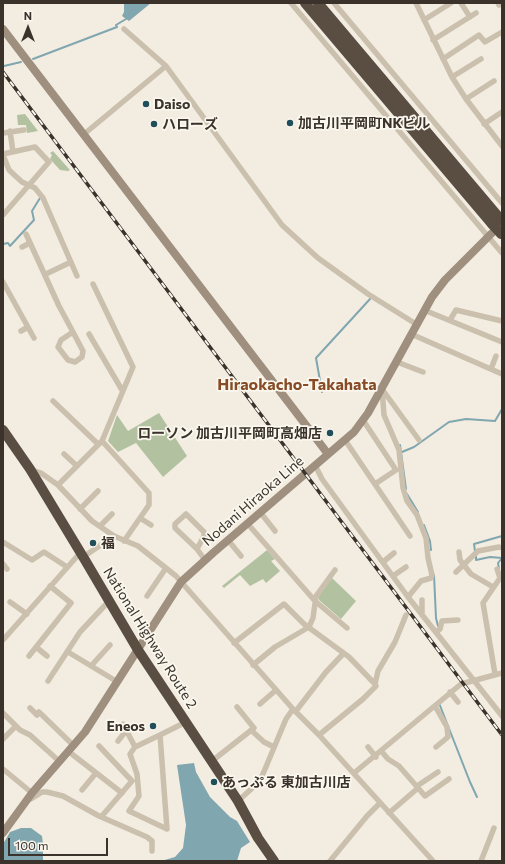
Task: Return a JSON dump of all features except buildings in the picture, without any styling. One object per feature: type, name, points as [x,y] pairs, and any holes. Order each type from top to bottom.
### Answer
[{"type":"highway","points":[[305,3],[499,221]]},
{"type":"highway","points":[[318,3],[499,221],[501,235]]},
{"type":"highway","name":"National Highway Route 2","points":[[3,430],[30,469],[138,650],[238,801],[258,838],[274,861]]},
{"type":"main road","points":[[3,29],[328,454]]},
{"type":"main road","name":"Nodani Hiraoka Line","points":[[3,833],[30,796],[85,732],[116,681],[138,650],[181,582],[247,523],[345,440],[363,420],[382,389],[432,296],[445,280],[488,237],[499,221]]},
{"type":"street","points":[[291,3],[502,253]]},
{"type":"street","points":[[334,3],[502,203]]},
{"type":"street","points":[[416,3],[452,77],[484,124],[502,146]]},
{"type":"street","points":[[424,20],[451,3]]},
{"type":"street","points":[[461,3],[470,17]]},
{"type":"street","points":[[433,40],[476,13]]},
{"type":"street","points":[[124,29],[166,66],[282,225],[318,258],[368,294],[416,324]]},
{"type":"street","points":[[443,59],[479,35],[485,42],[502,32]]},
{"type":"street","points":[[452,77],[481,59]]},
{"type":"street","points":[[84,135],[166,66]]},
{"type":"street","points":[[466,99],[494,82]]},
{"type":"street","points":[[484,124],[502,112]]},
{"type":"street","points":[[3,133],[24,130]]},
{"type":"street","points":[[10,132],[13,152]]},
{"type":"street","points":[[3,215],[29,186],[49,162],[35,146],[3,154],[9,170],[22,182],[29,186],[35,188],[43,198],[77,276]]},
{"type":"street","points":[[26,234],[83,352],[82,357],[75,362],[68,360],[58,347],[61,340],[73,332]]},
{"type":"street","points":[[22,246],[30,243]]},
{"type":"street","points":[[46,274],[71,262]]},
{"type":"street","points":[[3,282],[34,338]]},
{"type":"street","points":[[58,485],[100,442],[133,367],[93,284]]},
{"type":"street","points":[[424,310],[502,342]]},
{"type":"street","points":[[450,320],[456,310],[502,321]]},
{"type":"street","points":[[21,330],[28,327]]},
{"type":"street","points":[[89,334],[97,343],[122,390]]},
{"type":"street","points":[[411,334],[502,374]]},
{"type":"street","points":[[491,369],[496,356]]},
{"type":"street","points":[[397,362],[423,372]]},
{"type":"street","points":[[382,389],[419,436]]},
{"type":"street","points":[[382,389],[384,415],[399,450],[403,488],[407,501],[417,515],[426,538],[425,555],[432,575],[431,578],[421,581],[408,597]]},
{"type":"street","points":[[53,401],[100,442],[149,493],[149,505],[124,541]]},
{"type":"street","points":[[399,412],[406,408]]},
{"type":"street","points":[[363,420],[396,470],[374,484]]},
{"type":"street","points":[[345,440],[410,536]]},
{"type":"street","points":[[64,454],[77,466]]},
{"type":"street","points":[[316,465],[322,479],[408,597],[500,709],[502,716]]},
{"type":"street","points":[[30,469],[41,473],[58,485],[92,521],[114,536],[138,546],[181,582],[253,665],[320,735],[433,861]]},
{"type":"street","points":[[80,509],[98,491]]},
{"type":"street","points":[[260,512],[275,531]]},
{"type":"street","points":[[100,526],[112,514]]},
{"type":"street","points":[[197,549],[204,536],[204,532],[186,514],[175,524],[175,528],[197,549],[205,560]]},
{"type":"street","points":[[140,518],[151,525]]},
{"type":"street","points":[[195,523],[200,519]]},
{"type":"street","points":[[247,523],[315,601],[347,628]]},
{"type":"street","points":[[397,529],[403,525]]},
{"type":"street","points":[[4,638],[27,614],[67,567],[82,555],[114,536]]},
{"type":"street","points":[[228,540],[241,556]]},
{"type":"street","points":[[3,542],[32,560],[44,552],[67,567]]},
{"type":"street","points":[[456,572],[478,551],[492,546],[502,548]]},
{"type":"street","points":[[460,552],[460,560],[471,574],[493,587]]},
{"type":"street","points":[[383,562],[394,553]]},
{"type":"street","points":[[147,596],[166,568]]},
{"type":"street","points":[[393,576],[406,568]]},
{"type":"street","points":[[495,674],[491,637],[483,603],[493,587],[501,578],[497,569]]},
{"type":"street","points":[[253,665],[275,647],[309,627],[313,618],[315,601],[330,575],[335,570]]},
{"type":"street","points":[[29,656],[71,603],[50,586]]},
{"type":"street","points":[[422,600],[422,615]]},
{"type":"street","points":[[48,681],[80,632],[109,601]]},
{"type":"street","points":[[10,602],[27,614]]},
{"type":"street","points":[[234,643],[284,604],[309,627],[349,657],[375,684]]},
{"type":"street","points":[[320,735],[363,699],[376,686],[375,684],[378,672],[395,642],[406,615]]},
{"type":"street","points":[[436,632],[440,629],[442,621],[458,620]]},
{"type":"street","points":[[91,666],[110,645]]},
{"type":"street","points":[[36,647],[47,656]]},
{"type":"street","points":[[68,652],[116,681]]},
{"type":"street","points":[[238,801],[260,782],[286,719],[343,654]]},
{"type":"street","points":[[53,662],[58,666]]},
{"type":"street","points":[[354,773],[376,757],[461,684],[502,673]]},
{"type":"street","points":[[260,704],[276,690]]},
{"type":"street","points":[[450,692],[458,702]]},
{"type":"street","points":[[435,706],[447,727],[448,737],[436,747]]},
{"type":"street","points":[[212,761],[254,728],[237,707]]},
{"type":"street","points":[[30,708],[37,715],[40,712],[70,748],[96,773],[122,793]]},
{"type":"street","points":[[3,713],[16,726],[30,735],[59,761]]},
{"type":"street","points":[[160,735],[167,829],[128,811],[139,796],[137,774],[130,754],[135,748],[160,735],[186,722]]},
{"type":"street","points":[[123,724],[135,748]]},
{"type":"street","points":[[3,739],[16,726]]},
{"type":"street","points":[[251,730],[264,742],[274,748]]},
{"type":"street","points":[[118,742],[126,731]]},
{"type":"street","points":[[100,746],[113,763],[132,782],[101,818]]},
{"type":"street","points":[[368,747],[376,757]]},
{"type":"street","points":[[382,752],[388,759],[399,766],[425,796],[449,779]]},
{"type":"street","points":[[3,768],[30,796],[31,799],[42,792],[63,796],[101,818],[150,839],[152,851]]},
{"type":"street","points":[[389,813],[418,787],[438,772]]},
{"type":"street","points":[[82,790],[96,773]]},
{"type":"street","points":[[330,861],[367,816],[380,803]]},
{"type":"street","points":[[481,861],[494,828]]},
{"type":"green space","points":[[25,114],[38,131],[27,133],[26,125],[18,125],[17,115]]},
{"type":"green space","points":[[53,151],[70,170],[60,170],[50,159],[52,155],[50,153]]},
{"type":"green space","points":[[159,413],[187,456],[163,477],[136,443],[118,452],[108,441],[117,415],[128,431]]},
{"type":"green space","points":[[267,550],[275,559],[271,561],[280,571],[266,583],[263,579],[250,586],[240,575],[224,588],[222,586]]},
{"type":"green space","points":[[332,578],[356,601],[341,619],[319,600],[318,597]]},
{"type":"water","points":[[124,3],[151,3],[129,21],[122,16],[124,12]]},
{"type":"water","points":[[194,763],[196,772],[210,797],[230,817],[237,821],[250,842],[241,848],[237,861],[161,861],[175,857],[183,848],[186,825],[177,765]]},
{"type":"water","points":[[21,828],[31,828],[42,836],[43,861],[3,861],[3,844],[10,832]]},
{"type":"waterway","points":[[33,59],[117,27],[116,25],[126,19]]},
{"type":"waterway","points":[[4,66],[21,62]]},
{"type":"waterway","points":[[3,244],[8,243],[10,246],[34,220],[32,211],[40,198]]},
{"type":"waterway","points":[[322,392],[316,358],[370,299]]},
{"type":"waterway","points":[[402,452],[414,447],[449,422],[466,419],[495,421],[502,409]]},
{"type":"waterway","points":[[400,445],[406,489]]},
{"type":"waterway","points":[[407,494],[418,512]]},
{"type":"waterway","points":[[424,525],[430,541],[431,550]]},
{"type":"waterway","points":[[475,551],[474,544],[502,536]]},
{"type":"waterway","points":[[476,556],[476,560],[490,557],[502,558]]},
{"type":"waterway","points":[[499,569],[498,563],[502,558]]},
{"type":"waterway","points":[[434,575],[436,618],[438,626]]},
{"type":"waterway","points":[[439,703],[477,797]]},
{"type":"railway","points":[[3,72],[502,735]]},
{"type":"place","name":"Daiso","points":[[146,104]]},
{"type":"place","name":"加古川平岡町NKビル","points":[[290,123]]},
{"type":"place","name":"ハローズ","points":[[154,124]]},
{"type":"place","name":"ローソン 加古川平岡町高畑店","points":[[330,433]]},
{"type":"place","name":"福","points":[[93,543]]},
{"type":"place","name":"Eneos","points":[[153,726]]},
{"type":"place","name":"あっぷる 東加古川店","points":[[214,782]]},
{"type":"district","name":"Hiraokacho-Takahata","points":[[297,385]]}]
